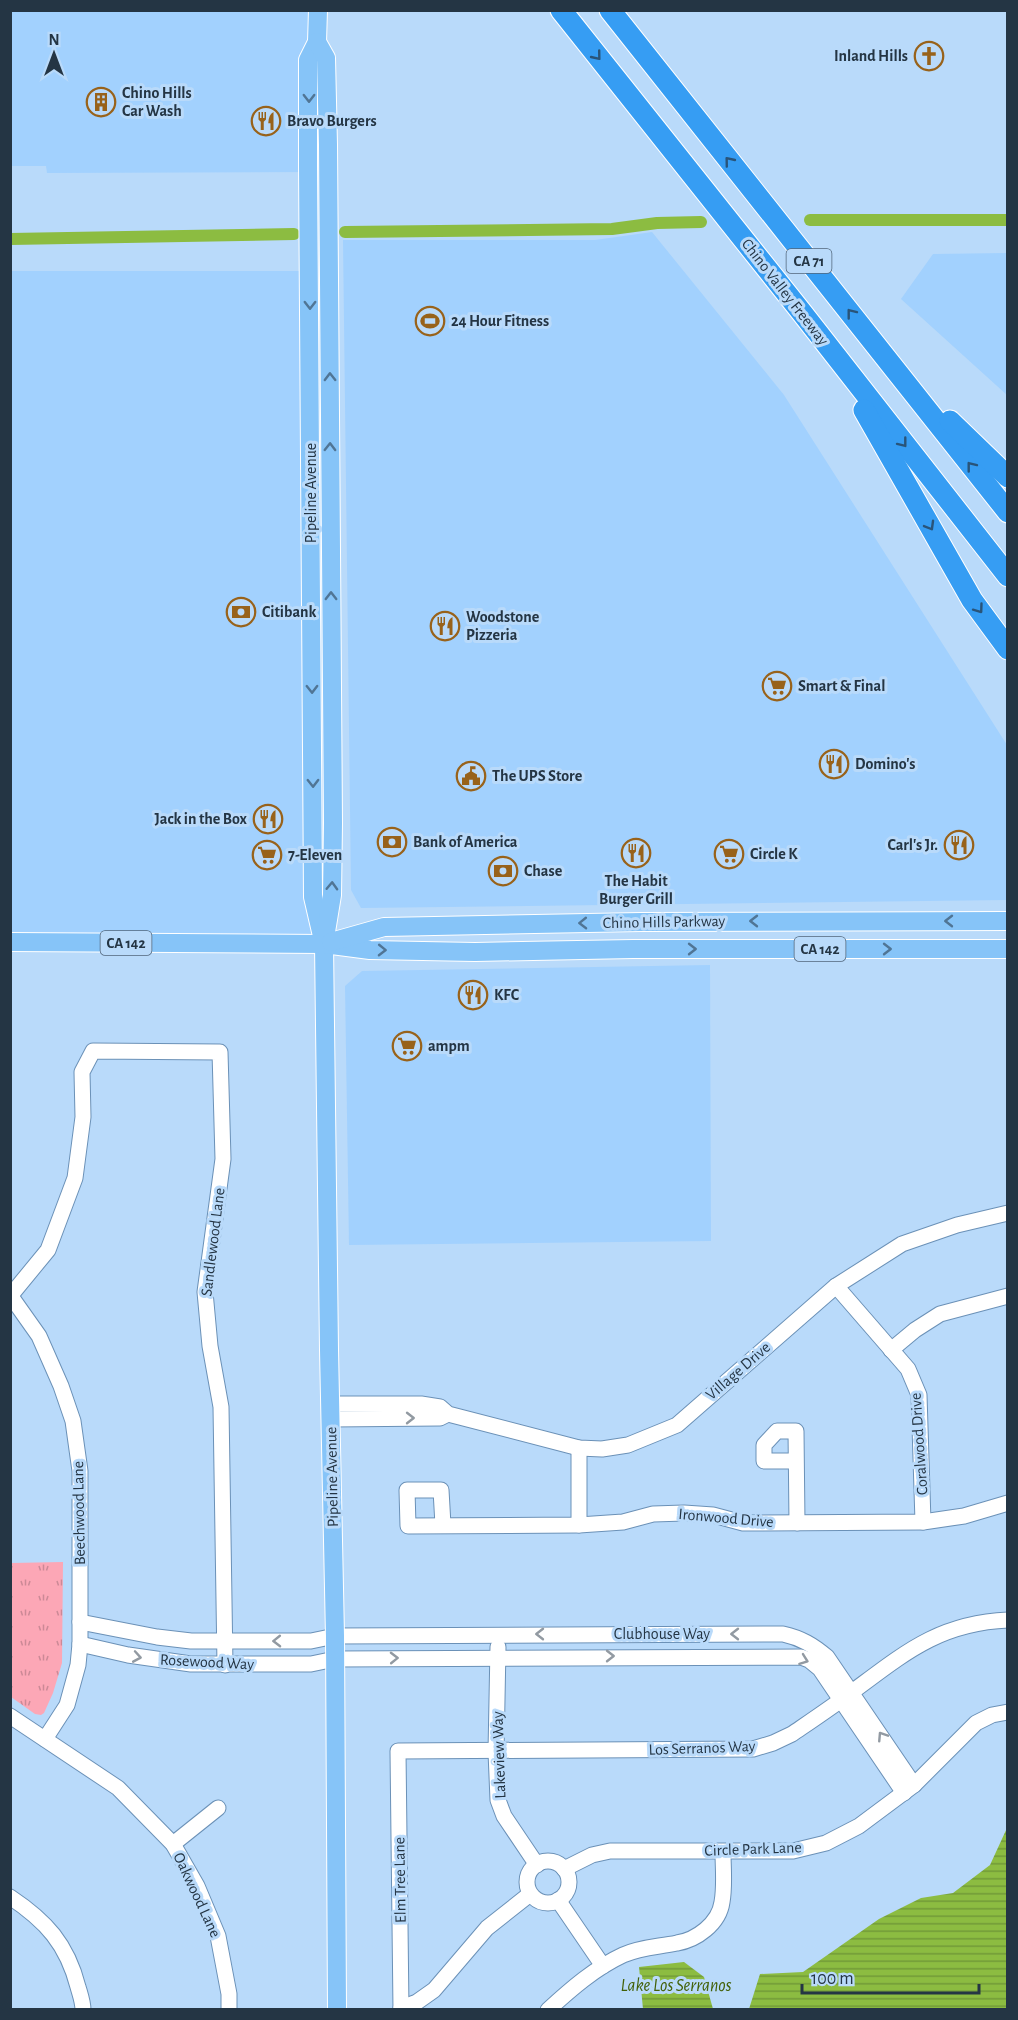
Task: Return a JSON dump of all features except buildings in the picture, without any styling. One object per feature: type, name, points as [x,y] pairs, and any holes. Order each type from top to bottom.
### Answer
[{"type":"highway","name":"Chino Valley Freeway","points":[[561,10],[1008,576]]},
{"type":"highway","name":"CA 71","points":[[610,10],[1008,512]]},
{"type":"highway","points":[[829,347],[972,600],[1008,648]]},
{"type":"highway","points":[[891,365],[1008,477]]},
{"type":"main road","name":"Pipeline Avenue","points":[[318,10],[317,42],[308,60],[313,897],[324,944]]},
{"type":"main road","name":"Pipeline Avenue","points":[[317,42],[326,58],[328,216],[333,849],[332,895],[324,944],[335,1636],[337,2010]]},
{"type":"main road","name":"Chino Hills Parkway","points":[[324,944],[384,927],[641,922],[1008,921]]},
{"type":"main road","name":"Chino Hills Parkway","points":[[10,942],[324,944],[370,950],[476,951],[1008,949]]},
{"type":"street","name":"Sandlewood Lane","points":[[11,1295],[48,1250],[75,1178],[83,1117],[82,1072],[93,1051],[220,1052],[224,1159],[205,1292],[210,1346],[221,1407],[225,1665]]},
{"type":"street","name":"Village Drive","points":[[331,1411],[379,1411],[421,1404],[440,1407],[448,1413],[579,1448],[602,1449],[628,1445],[677,1425],[836,1286],[902,1244],[957,1225],[1008,1213]]},
{"type":"street","name":"Coralwood Drive","points":[[836,1286],[908,1369],[919,1395],[923,1522]]},
{"type":"street","name":"Beechwood Lane","points":[[11,1295],[39,1336],[61,1386],[73,1421],[80,1471],[78,1665],[67,1705],[45,1739]]},
{"type":"street","points":[[891,1350],[915,1330],[940,1314],[1008,1296]]},
{"type":"street","points":[[579,1448],[579,1525]]},
{"type":"street","points":[[796,1461],[797,1523]]},
{"type":"street","name":"Ironwood Drive","points":[[443,1525],[579,1525],[623,1522],[653,1514],[684,1513],[713,1515],[743,1522],[923,1522],[963,1516],[1008,1503]]},
{"type":"street","name":"Los Serranos Way","points":[[398,1751],[753,1749],[792,1734],[900,1656],[930,1638],[972,1623],[1008,1620]]},
{"type":"street","name":"Rosewood Way","points":[[80,1622],[157,1637],[225,1642],[311,1641],[335,1636]]},
{"type":"street","name":"Clubhouse Way","points":[[335,1636],[783,1634],[800,1638],[827,1657],[847,1696],[909,1789]]},
{"type":"street","name":"Lakeview Way","points":[[499,1635],[496,1752],[498,1800],[504,1816],[537,1865]]},
{"type":"street","name":"Rosewood Way","points":[[80,1644],[157,1660],[225,1665],[311,1664],[335,1659]]},
{"type":"street","name":"Clubhouse Way","points":[[335,1659],[793,1656],[815,1664],[847,1696]]},
{"type":"street","name":"Circle Park Lane","points":[[564,1869],[592,1855],[610,1851],[793,1851],[826,1843],[859,1826],[909,1789],[976,1723],[992,1714],[1008,1712]]},
{"type":"street","name":"Oakwood Lane","points":[[10,1716],[118,1788],[173,1844],[197,1886],[218,1936],[229,1994],[229,2010]]},
{"type":"street","name":"Elm Tree Lane","points":[[398,1751],[401,2009]]},
{"type":"street","points":[[173,1844],[218,1808]]},
{"type":"street","points":[[548,2010],[576,1985],[603,1966],[624,1955],[646,1947],[691,1940],[711,1925],[722,1905],[723,1851]]},
{"type":"street","points":[[554,1863],[564,1869],[568,1886],[558,1900],[543,1902],[530,1894],[528,1878],[537,1865],[554,1863]]},
{"type":"street","points":[[401,2009],[417,2002],[434,1990],[487,1929],[530,1894]]},
{"type":"street","points":[[10,1897],[34,1913],[54,1934],[65,1951],[74,1969],[83,2010]]},
{"type":"street","points":[[558,1900],[603,1966]]},
{"type":"shaded area","points":[[11,11],[312,11],[315,172],[47,173],[46,166],[11,166]]},
{"type":"shaded area","points":[[652,232],[784,395],[1007,745],[1007,900],[361,908],[351,890],[343,240],[595,240]]},
{"type":"shaded area","points":[[1008,253],[1007,395],[901,299],[933,254]]},
{"type":"shaded area","points":[[11,271],[314,271],[319,938],[11,934]]},
{"type":"shaded area","points":[[710,965],[711,1241],[349,1245],[345,986],[362,971]]},
{"type":"green space","points":[[63,1562],[62,1663],[53,1693],[41,1715],[35,1714],[11,1697],[11,1563]]},
{"type":"water","name":"Lake Los Serranos","points":[[1007,1828],[1007,2009],[749,2009],[760,1974],[803,1972],[879,1919],[921,1898],[953,1893],[990,1865]]},
{"type":"water","name":"Lake Los Serranos","points":[[684,1962],[704,1977],[713,2009],[643,2009],[639,1967]]},
{"type":"waterway","points":[[810,220],[1008,220]]},
{"type":"waterway","points":[[345,232],[612,229],[657,223],[701,222]]},
{"type":"waterway","points":[[10,239],[294,234]]},
{"type":"place","name":"Inland Hills","points":[[929,56]]},
{"type":"place","name":"Chino Hills Car Wash","points":[[101,102]]},
{"type":"place","name":"Bravo Burgers","points":[[266,121]]},
{"type":"place","name":"24 Hour Fitness","points":[[430,321]]},
{"type":"place","name":"Citibank","points":[[241,612]]},
{"type":"place","name":"Woodstone Pizzeria","points":[[445,626]]},
{"type":"place","name":"Smart & Final","points":[[777,686]]},
{"type":"place","name":"Domino's","points":[[834,764]]},
{"type":"place","name":"The UPS Store","points":[[471,776]]},
{"type":"place","name":"Jack in the Box","points":[[268,819]]},
{"type":"place","name":"Bank of America","points":[[392,842]]},
{"type":"place","name":"Carl's Jr.","points":[[959,845]]},
{"type":"place","name":"The Habit Burger Grill","points":[[636,853]]},
{"type":"place","name":"Circle K","points":[[729,854]]},
{"type":"place","name":"7-Eleven","points":[[267,855]]},
{"type":"place","name":"Chase","points":[[503,871]]},
{"type":"place","name":"KFC","points":[[473,995]]},
{"type":"place","name":"ampm","points":[[407,1046]]}]
